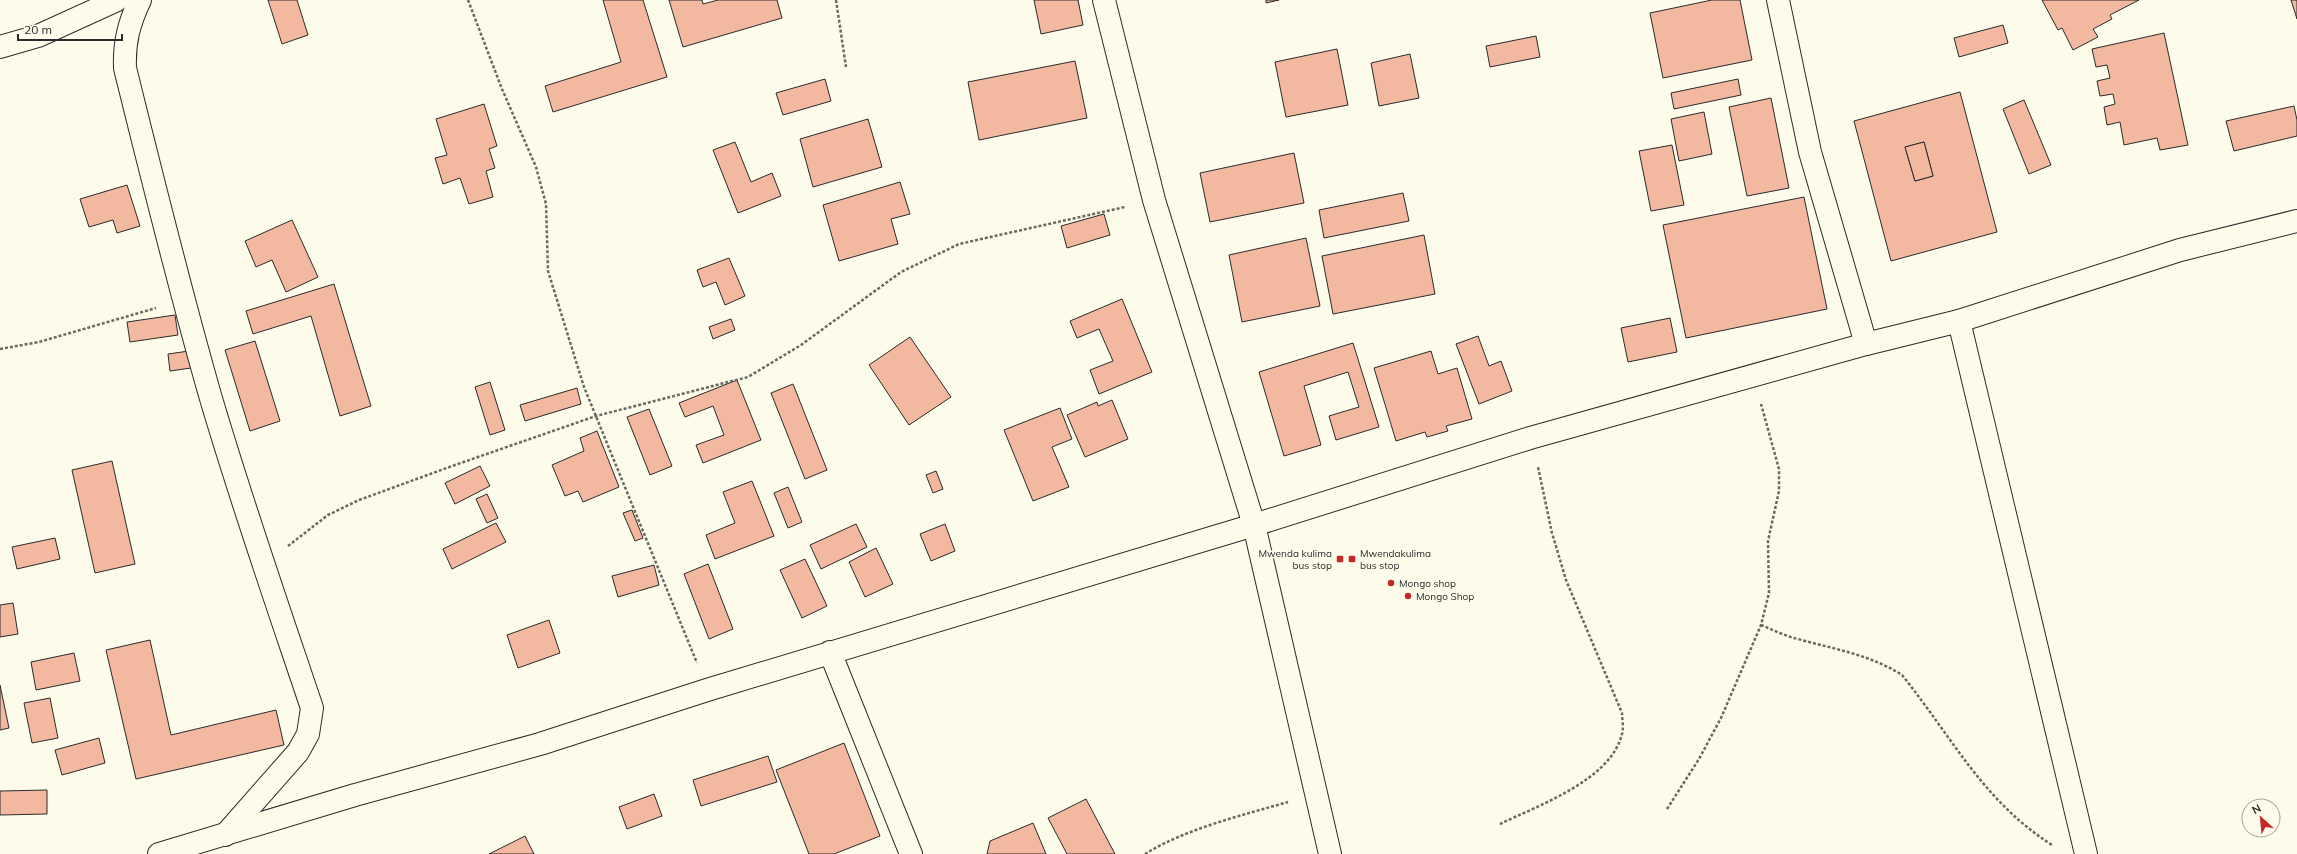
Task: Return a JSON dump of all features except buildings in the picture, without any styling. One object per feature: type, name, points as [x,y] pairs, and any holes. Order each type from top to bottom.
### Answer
[{"type":"street","points":[[0,47],[38,36],[117,0]]},
{"type":"street","points":[[140,0],[130,20],[124,48],[126,68],[171,253],[185,299],[210,395],[264,566],[312,708],[308,734],[298,752],[218,843]]},
{"type":"street","points":[[1104,0],[1154,200],[1254,526],[1330,854]]},
{"type":"street","points":[[1778,0],[1810,152],[1866,344]]},
{"type":"street","points":[[159,854],[218,843],[355,795],[540,744],[830,652],[1254,526],[1530,438],[1866,344],[1959,321],[2180,250],[2297,221]]},
{"type":"street","points":[[1959,321],[2086,854]]},
{"type":"street","points":[[830,652],[911,854]]},
{"type":"path","points":[[468,0],[502,89],[536,167],[546,204],[548,271],[584,387],[707,690]]},
{"type":"path","points":[[836,0],[846,67]]},
{"type":"path","points":[[264,566],[328,514],[359,500],[596,416],[748,376],[801,345],[901,272],[959,244],[1154,200]]},
{"type":"path","points":[[0,349],[39,342],[185,299]]},
{"type":"path","points":[[1667,809],[1699,760],[1721,718],[1760,625],[1769,593],[1768,541],[1779,491],[1779,469],[1753,376]]},
{"type":"path","points":[[1500,824],[1553,798],[1591,777],[1616,751],[1623,733],[1622,713],[1566,580],[1552,533],[1530,438]]},
{"type":"path","points":[[1760,625],[1797,639],[1841,650],[1887,665],[1902,675],[1980,782],[2033,833],[2054,846]]},
{"type":"path","points":[[1145,854],[1160,845],[1231,819],[1316,794]]},
{"type":"place","name":"Mwenda kulima bus stop","points":[[1340,559]]},
{"type":"place","name":"Mwendakulima bus stop","points":[[1352,559]]},
{"type":"place","name":"Mongo shop","points":[[1391,583]]},
{"type":"place","name":"Mongo Shop","points":[[1408,596]]}]
